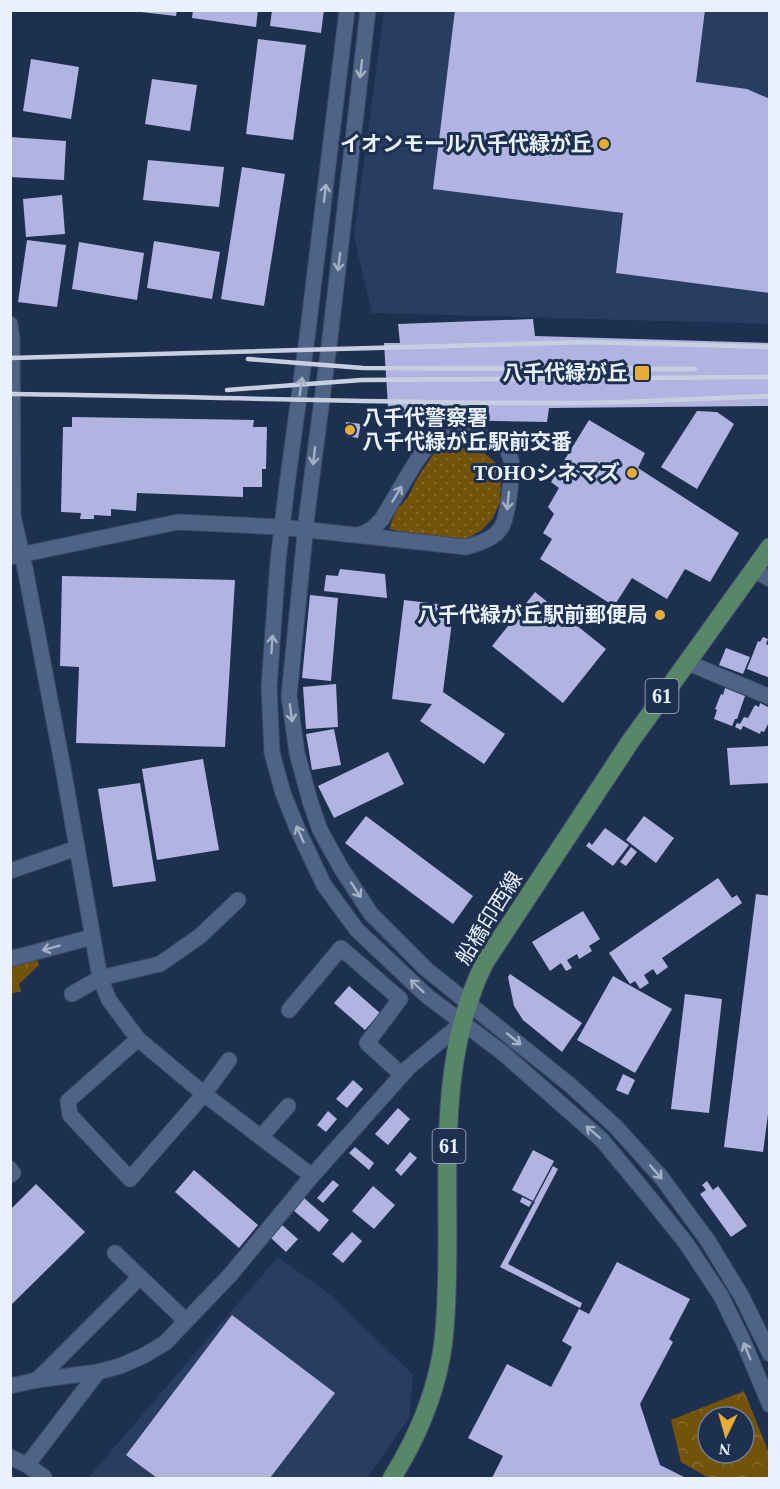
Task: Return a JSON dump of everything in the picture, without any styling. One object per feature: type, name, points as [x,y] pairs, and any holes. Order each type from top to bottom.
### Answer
[{"type":"main road","name":"船橋印西線","points":[[392,1479],[422,1422],[433,1392],[441,1356],[445,1326],[447,1270],[450,1100],[455,1056],[462,1023],[477,978],[484,962],[686,662],[761,574],[770,547]]},
{"type":"street","points":[[347,10],[309,327],[281,527],[269,687],[272,753],[283,794],[324,885],[357,930],[427,996],[503,1053],[602,1140],[686,1243],[721,1296],[770,1405]]},
{"type":"street","points":[[368,10],[305,530],[289,696],[297,753],[310,801],[320,830],[371,914],[426,969],[570,1085],[616,1127],[661,1177],[708,1241],[742,1297],[770,1354]]},
{"type":"street","points":[[10,324],[13,516],[16,556],[78,848],[100,978],[109,1000],[138,1039],[204,1094],[312,1176]]},
{"type":"street","points":[[16,556],[178,522],[281,527],[466,547],[478,545],[501,528],[506,516],[511,458],[500,441],[488,438],[455,435],[430,444],[420,455],[382,519],[376,526],[358,535]]},
{"type":"street","points":[[686,662],[770,697]]},
{"type":"street","points":[[10,871],[78,848]]},
{"type":"street","points":[[72,994],[100,978],[160,964],[200,936],[238,900]]},
{"type":"street","points":[[10,959],[92,937]]},
{"type":"street","points":[[289,1010],[341,948],[400,999],[367,1043],[402,1075]]},
{"type":"street","points":[[10,1386],[98,1372],[120,1366],[165,1343],[231,1274],[312,1176],[409,1067],[462,1023]]},
{"type":"street","points":[[138,1039],[68,1101],[70,1115],[130,1179],[204,1094],[229,1060]]},
{"type":"street","points":[[261,1137],[288,1106]]},
{"type":"street","points":[[10,1169],[13,1173],[10,1175]]},
{"type":"street","points":[[116,1253],[186,1321]]},
{"type":"street","points":[[37,1380],[140,1277]]},
{"type":"street","points":[[27,1465],[98,1372]]},
{"type":"street","points":[[10,1457],[44,1477]]},
{"type":"shaded area","name":"イオンモール八千代緑が丘","points":[[384,11],[769,11],[769,324],[372,313],[354,237]]},
{"type":"shaded area","points":[[278,1257],[332,1296],[413,1375],[409,1418],[367,1478],[88,1478]]},
{"type":"green space","points":[[446,447],[479,449],[495,462],[501,478],[500,502],[493,518],[482,530],[468,538],[451,540],[389,529],[396,511],[408,497],[436,450]]},
{"type":"green space","points":[[35,954],[39,965],[19,984],[21,991],[11,994],[11,961]]},
{"type":"green space","points":[[744,1391],[750,1405],[709,1405]]},
{"type":"green space","points":[[696,1410],[696,1465],[756,1465],[756,1421],[769,1453],[769,1478],[709,1478],[681,1462],[671,1420]]},
{"type":"building","points":[[141,10],[177,10],[176,16],[141,12]]},
{"type":"building","points":[[193,10],[258,10],[256,27],[192,18]]},
{"type":"building","points":[[272,10],[324,10],[321,33],[270,26]]},
{"type":"building","name":"イオンモール八千代緑が丘","points":[[455,10],[705,10],[696,82],[747,89],[770,99],[770,293],[616,273],[623,213],[433,189]]},
{"type":"building","points":[[258,39],[306,45],[293,140],[246,134]]},
{"type":"building","points":[[31,59],[79,67],[71,119],[23,111]]},
{"type":"building","points":[[152,79],[197,85],[190,131],[145,124]]},
{"type":"building","points":[[10,137],[66,141],[64,180],[10,177]]},
{"type":"building","points":[[148,160],[224,167],[219,207],[143,200]]},
{"type":"building","points":[[242,167],[285,174],[264,306],[221,299]]},
{"type":"building","points":[[62,195],[65,234],[26,237],[23,199]]},
{"type":"building","points":[[27,240],[66,245],[57,307],[18,302]]},
{"type":"building","points":[[154,241],[220,252],[212,299],[147,288]]},
{"type":"building","points":[[79,242],[144,253],[137,300],[72,289]]},
{"type":"building","points":[[533,319],[535,336],[770,343],[770,406],[549,408],[547,422],[400,419],[400,407],[388,407],[384,343],[400,343],[398,324]]},
{"type":"building","points":[[697,411],[717,412],[734,424],[697,489],[661,467]]},
{"type":"building","points":[[72,417],[254,420],[253,427],[267,427],[266,469],[262,469],[262,487],[243,487],[243,497],[137,493],[136,511],[111,509],[111,516],[94,515],[94,519],[80,519],[81,513],[61,512],[63,427],[72,427]]},
{"type":"building","points":[[589,420],[645,453],[638,468],[739,533],[710,582],[685,569],[667,599],[632,578],[614,606],[540,559],[552,539],[543,533],[554,514],[548,507],[559,488],[551,482]]},
{"type":"building","points":[[346,422],[361,424],[358,438],[346,436]]},
{"type":"building","points":[[340,569],[385,574],[387,598],[324,591],[326,575],[338,576]]},
{"type":"building","points":[[62,576],[235,580],[225,747],[76,743],[79,667],[60,666]]},
{"type":"building","points":[[535,592],[606,649],[563,703],[492,646]]},
{"type":"building","points":[[310,595],[338,598],[331,681],[302,678]]},
{"type":"building","points":[[404,600],[454,606],[443,692],[505,734],[484,764],[420,721],[432,704],[392,699]]},
{"type":"building","points":[[763,637],[768,639],[766,644],[770,646],[770,678],[747,669],[758,641],[760,642]]},
{"type":"building","points":[[726,648],[750,657],[743,674],[719,665]]},
{"type":"building","points":[[336,684],[338,727],[306,729],[303,687]]},
{"type":"building","points":[[725,688],[745,696],[737,719],[732,726],[714,719],[717,710],[715,709]]},
{"type":"building","points":[[760,703],[770,708],[770,720],[764,732],[761,731],[760,734],[743,726],[741,730],[735,727],[744,717],[748,718],[755,705],[759,707]]},
{"type":"building","points":[[334,729],[341,765],[312,770],[306,734]]},
{"type":"building","points":[[770,746],[770,783],[730,785],[727,748]]},
{"type":"building","points":[[388,752],[404,784],[334,818],[318,786]]},
{"type":"building","points":[[203,759],[219,850],[157,860],[142,769]]},
{"type":"building","points":[[140,783],[156,881],[113,887],[98,789]]},
{"type":"building","points":[[366,816],[473,896],[453,924],[345,843]]},
{"type":"building","points":[[644,816],[674,838],[656,863],[626,840]]},
{"type":"building","points":[[605,828],[629,845],[613,866],[586,846],[589,842],[592,845]]},
{"type":"building","points":[[631,847],[637,852],[626,866],[620,862]]},
{"type":"building","points":[[718,878],[732,898],[737,895],[742,903],[662,958],[668,967],[657,975],[653,969],[644,975],[649,983],[640,989],[635,981],[630,984],[609,953]]},
{"type":"building","points":[[756,894],[770,896],[770,1099],[763,1152],[724,1147]]},
{"type":"building","points":[[583,911],[600,939],[589,946],[592,951],[579,959],[577,954],[567,960],[572,968],[566,971],[561,963],[550,971],[532,942]]},
{"type":"building","points":[[510,974],[582,1023],[562,1052],[523,1020],[514,1006],[508,977]]},
{"type":"building","points":[[613,976],[672,1009],[635,1073],[577,1040]]},
{"type":"building","points":[[349,986],[380,1013],[365,1030],[334,1003]]},
{"type":"building","points":[[685,994],[722,999],[709,1113],[671,1109]]},
{"type":"building","points":[[623,1074],[635,1080],[628,1095],[616,1090]]},
{"type":"building","points":[[353,1080],[363,1089],[347,1108],[336,1099]]},
{"type":"building","points":[[398,1108],[410,1119],[388,1145],[375,1134]]},
{"type":"building","points":[[328,1111],[337,1119],[326,1132],[317,1125]]},
{"type":"building","points":[[355,1147],[374,1163],[369,1170],[349,1153]]},
{"type":"building","points":[[533,1150],[554,1161],[533,1201],[512,1190]]},
{"type":"building","points":[[410,1152],[417,1158],[401,1176],[395,1170]]},
{"type":"building","points":[[553,1166],[558,1169],[508,1264],[582,1303],[580,1308],[500,1267],[534,1203],[536,1204],[534,1202]]},
{"type":"building","points":[[194,1170],[258,1225],[239,1248],[175,1192]]},
{"type":"building","points":[[333,1180],[339,1185],[323,1203],[317,1198]]},
{"type":"building","points":[[707,1181],[713,1190],[718,1186],[747,1226],[731,1237],[700,1194],[706,1190],[702,1185]]},
{"type":"building","points":[[36,1184],[85,1232],[10,1306],[10,1210]]},
{"type":"building","points":[[373,1186],[395,1205],[374,1229],[352,1211]]},
{"type":"building","points":[[522,1197],[532,1202],[529,1207],[520,1202]]},
{"type":"building","points":[[304,1198],[329,1220],[319,1232],[293,1210]]},
{"type":"building","points":[[282,1225],[298,1239],[286,1252],[271,1238]]},
{"type":"building","points":[[352,1232],[362,1241],[343,1263],[332,1254]]},
{"type":"building","points":[[617,1262],[690,1299],[669,1339],[673,1342],[640,1404],[660,1465],[686,1478],[492,1478],[503,1456],[468,1438],[507,1364],[551,1387],[572,1347],[562,1341],[579,1309],[589,1314]]},
{"type":"building","points":[[232,1315],[335,1393],[270,1478],[157,1478],[126,1455]]},
{"type":"railway","points":[[10,358],[587,342],[770,347]]},
{"type":"railway","points":[[248,359],[363,368],[695,369]]},
{"type":"railway","points":[[227,390],[362,380],[770,377]]},
{"type":"railway","points":[[10,394],[511,403],[770,396]]},
{"type":"place","name":"イオンモール八千代緑が丘","points":[[604,144]]},
{"type":"place","name":"八千代緑が丘","points":[[642,373]]},
{"type":"place","name":"八千代警察署 八千代緑が丘駅前交番","points":[[350,430]]},
{"type":"place","name":"TOHOシネマズ","points":[[632,473]]},
{"type":"place","name":"八千代緑が丘駅前郵便局","points":[[660,615]]}]
